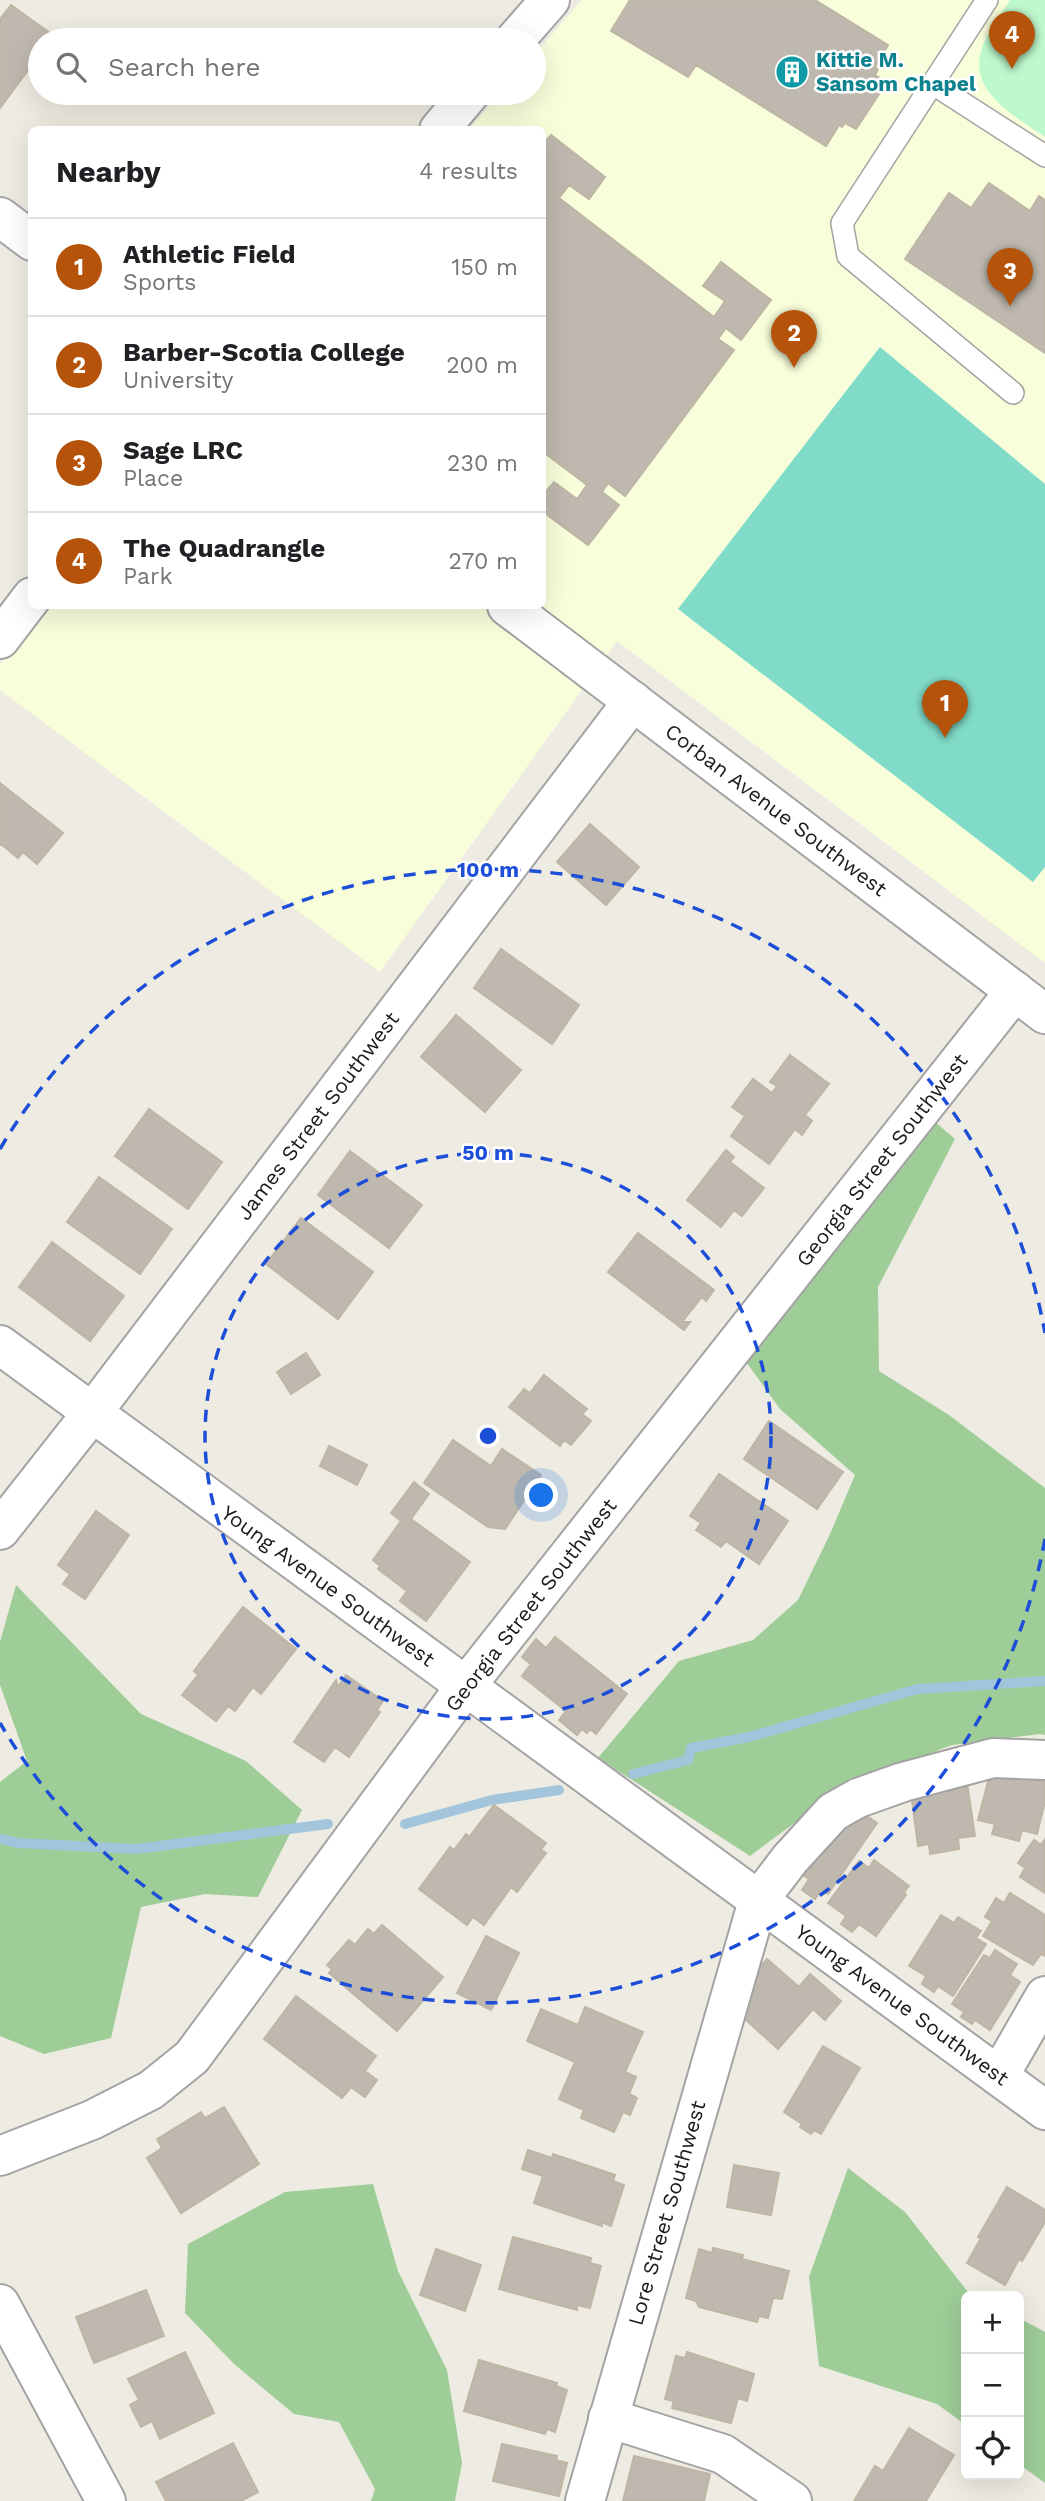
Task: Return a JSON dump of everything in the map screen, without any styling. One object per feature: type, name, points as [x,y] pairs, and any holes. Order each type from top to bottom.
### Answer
[{"type":"street","points":[[526,28],[550,0]]},
{"type":"street","points":[[442,126],[460,105]]},
{"type":"street","points":[[0,217],[28,238]]},
{"type":"street","points":[[0,639],[28,602]]},
{"type":"street","name":"Corban Avenue Southwest","points":[[511,609],[1045,1014]]},
{"type":"street","name":"James Street Southwest","points":[[0,1530],[92,1413],[632,701]]},
{"type":"street","name":"Georgia Street Southwest","points":[[0,2157],[92,2120],[151,2090],[192,2057],[465,1687],[1015,991]]},
{"type":"street","name":"Young Avenue Southwest","points":[[0,1345],[465,1687],[755,1913],[999,2076],[1045,2110]]},
{"type":"street","points":[[755,1913],[790,1859],[832,1812],[858,1798],[903,1782],[993,1758],[1045,1760]]},
{"type":"street","name":"Lore Street Southwest","points":[[585,2501],[755,1913]]},
{"type":"street","points":[[999,2076],[1045,1996]]},
{"type":"street","points":[[0,2304],[106,2501]]},
{"type":"street","points":[[608,2417],[723,2454],[792,2501]]},
{"type":"lane","points":[[987,0],[842,223],[848,256],[1013,393]]},
{"type":"lane","points":[[933,84],[1045,156]]},
{"type":"shaded area","points":[[582,0],[1045,0],[1045,963],[617,641],[380,972],[0,690],[0,664],[49,609],[546,609],[546,126],[472,126],[490,105],[546,105],[546,41]]},
{"type":"shaded area","points":[[1010,0],[1045,0],[1045,137],[998,103],[982,80],[979,67],[983,45]]},
{"type":"shaded area","points":[[880,347],[1045,484],[1045,867],[1033,882],[678,609]]},
{"type":"green space","points":[[933,1120],[955,1139],[878,1287],[879,1371],[949,1415],[1045,1488],[1045,1735],[952,1745],[843,1787],[750,1856],[598,1758],[679,1661],[753,1640],[798,1600],[855,1475],[780,1409],[744,1359]]},
{"type":"green space","points":[[16,1585],[141,1714],[246,1761],[302,1810],[258,1897],[205,1894],[141,1907],[111,2038],[44,2054],[0,2036],[0,1782],[27,1761],[0,1685],[0,1642]]},
{"type":"green space","points":[[848,2168],[905,2212],[967,2291],[961,2291],[961,2421],[937,2404],[819,2366],[809,2277]]},
{"type":"green space","points":[[373,2184],[398,2271],[447,2370],[462,2463],[455,2501],[371,2501],[375,2489],[339,2422],[294,2414],[234,2364],[185,2313],[188,2244],[285,2192]]},
{"type":"green space","points":[[1024,2321],[1045,2332],[1045,2483],[1024,2468]]},
{"type":"building","name":"Kittie M. Sansom Chapel","points":[[630,0],[815,0],[888,45],[875,67],[878,69],[875,75],[887,82],[856,129],[845,123],[842,127],[839,125],[826,146],[696,65],[688,77],[611,31]]},
{"type":"building","points":[[11,5],[43,28],[28,28],[28,70],[0,108],[0,19]]},
{"type":"building","points":[[551,135],[605,177],[589,199],[569,185],[559,198],[714,317],[725,301],[703,286],[721,262],[771,300],[741,340],[726,328],[718,339],[734,350],[625,496],[608,483],[602,492],[619,505],[588,545],[546,514],[546,491],[554,482],[577,499],[587,485],[546,454],[546,141]]},
{"type":"building","points":[[989,183],[1030,211],[1039,196],[1045,200],[1045,353],[905,259],[949,193],[971,208]]},
{"type":"building","points":[[0,783],[63,833],[37,864],[23,852],[18,858],[0,845]]},
{"type":"building","points":[[590,824],[639,867],[606,905],[557,862]]},
{"type":"building","points":[[501,949],[579,1005],[552,1044],[474,988]]},
{"type":"building","points":[[456,1015],[521,1070],[485,1112],[421,1057]]},
{"type":"building","points":[[790,1055],[829,1084],[805,1115],[812,1121],[802,1135],[795,1129],[769,1164],[731,1136],[745,1116],[732,1107],[753,1079],[772,1093],[777,1086],[770,1082]]},
{"type":"building","points":[[149,1109],[222,1162],[188,1209],[115,1156]]},
{"type":"building","points":[[726,1150],[734,1157],[730,1162],[764,1188],[742,1216],[734,1210],[721,1227],[687,1200]]},
{"type":"building","points":[[350,1151],[422,1205],[389,1248],[318,1195]]},
{"type":"building","points":[[99,1177],[172,1229],[140,1274],[67,1222]]},
{"type":"building","points":[[301,1218],[373,1272],[338,1319],[266,1264]]},
{"type":"building","points":[[638,1233],[714,1290],[706,1301],[702,1297],[682,1322],[690,1322],[684,1330],[608,1272]]},
{"type":"building","points":[[52,1242],[124,1296],[90,1341],[19,1287]]},
{"type":"building","points":[[306,1353],[320,1375],[291,1394],[277,1372]]},
{"type":"building","points":[[544,1375],[587,1409],[582,1414],[591,1421],[571,1445],[564,1440],[560,1446],[509,1407],[524,1389],[530,1393]]},
{"type":"building","points":[[769,1421],[843,1472],[817,1509],[744,1459]]},
{"type":"building","points":[[453,1440],[491,1466],[502,1449],[541,1475],[505,1529],[488,1527],[424,1483]]},
{"type":"building","points":[[329,1446],[367,1465],[357,1485],[320,1466]]},
{"type":"building","points":[[719,1474],[788,1521],[759,1564],[726,1541],[721,1547],[696,1530],[701,1523],[690,1516]]},
{"type":"building","points":[[414,1482],[429,1494],[411,1519],[470,1562],[426,1621],[400,1601],[407,1591],[378,1569],[380,1566],[373,1560],[401,1521],[391,1513]]},
{"type":"building","points":[[96,1511],[129,1535],[85,1599],[63,1584],[70,1574],[58,1565]]},
{"type":"building","points":[[243,1607],[296,1649],[261,1694],[253,1687],[235,1711],[228,1706],[216,1721],[182,1695],[198,1675],[194,1671]]},
{"type":"building","points":[[555,1637],[627,1694],[596,1734],[590,1729],[587,1733],[582,1729],[577,1735],[559,1720],[566,1711],[522,1676],[531,1664],[522,1657],[536,1639],[546,1648]]},
{"type":"building","points":[[346,1675],[383,1701],[377,1710],[380,1712],[349,1757],[335,1747],[324,1762],[294,1742],[336,1680],[338,1687]]},
{"type":"building","points":[[991,1770],[1045,1780],[1045,1802],[1037,1834],[1022,1830],[1019,1841],[992,1834],[995,1824],[978,1820]]},
{"type":"building","points":[[967,1783],[975,1836],[958,1838],[959,1849],[930,1854],[929,1844],[918,1846],[911,1793]]},
{"type":"building","points":[[494,1805],[546,1843],[541,1850],[546,1853],[517,1892],[511,1887],[484,1925],[473,1917],[467,1925],[419,1889],[450,1847],[454,1850],[466,1834],[469,1837]]},
{"type":"building","points":[[858,1810],[877,1823],[828,1894],[821,1890],[815,1899],[802,1890],[809,1879],[803,1875],[837,1824]]},
{"type":"building","points":[[1045,1839],[1045,1893],[1020,1877],[1025,1868],[1018,1863],[1034,1840],[1041,1845]]},
{"type":"building","points":[[874,1860],[909,1886],[904,1892],[906,1895],[876,1936],[859,1924],[852,1932],[841,1924],[846,1916],[828,1903],[859,1861],[869,1868]]},
{"type":"building","points":[[1010,1893],[1045,1915],[1045,1956],[1041,1954],[1033,1965],[983,1936],[992,1921],[985,1917],[996,1898],[1004,1903]]},
{"type":"building","points":[[941,1915],[954,1923],[958,1917],[981,1931],[976,1938],[986,1944],[953,1996],[938,1986],[934,1992],[922,1984],[926,1976],[909,1966]]},
{"type":"building","points":[[382,1925],[443,1977],[397,2031],[329,1973],[332,1969],[327,1965],[349,1940],[355,1945],[368,1929],[374,1934]]},
{"type":"building","points":[[486,1936],[519,1953],[491,2010],[457,1993]]},
{"type":"building","points":[[995,1950],[1017,1964],[1010,1975],[1020,1982],[990,2030],[975,2020],[972,2024],[961,2017],[964,2012],[952,2004],[984,1955],[990,1958]]},
{"type":"building","points":[[767,1959],[799,1987],[810,1974],[841,2001],[825,2020],[813,2009],[778,2049],[736,2011],[753,1991],[745,1984]]},
{"type":"building","points":[[296,1996],[376,2056],[365,2071],[377,2080],[365,2097],[351,2087],[342,2098],[264,2039]]},
{"type":"building","points":[[585,2007],[643,2032],[625,2072],[636,2077],[629,2094],[637,2098],[630,2115],[623,2112],[614,2132],[581,2118],[584,2110],[559,2099],[575,2062],[527,2041],[541,2009],[578,2025]]},
{"type":"building","points":[[823,2046],[860,2068],[821,2134],[814,2130],[811,2134],[784,2112]]},
{"type":"building","points":[[224,2107],[259,2164],[181,2213],[147,2158],[162,2148],[157,2139],[201,2112],[205,2118]]},
{"type":"building","points":[[528,2150],[552,2158],[553,2154],[615,2175],[613,2181],[624,2185],[611,2226],[601,2222],[602,2226],[534,2203],[543,2176],[522,2169]]},
{"type":"building","points":[[734,2165],[779,2173],[771,2215],[727,2207]]},
{"type":"building","points":[[1007,2187],[1045,2210],[1045,2222],[1022,2261],[1019,2259],[1005,2285],[967,2263],[981,2238],[978,2237]]},
{"type":"building","points":[[513,2237],[591,2258],[590,2263],[601,2266],[590,2308],[577,2305],[577,2310],[499,2289]]},
{"type":"building","points":[[713,2248],[743,2255],[742,2259],[789,2271],[782,2299],[773,2298],[768,2318],[759,2316],[757,2322],[699,2307],[696,2301],[686,2298],[699,2249],[712,2253]]},
{"type":"building","points":[[436,2249],[481,2265],[465,2311],[420,2295]]},
{"type":"building","points":[[146,2290],[164,2336],[94,2363],[76,2317]]},
{"type":"building","points":[[185,2352],[214,2413],[160,2439],[152,2421],[141,2427],[130,2405],[139,2400],[128,2379]]},
{"type":"building","points":[[687,2352],[754,2374],[747,2401],[738,2398],[731,2423],[672,2408],[674,2401],[665,2399],[676,2356],[685,2358]]},
{"type":"building","points":[[479,2360],[557,2383],[556,2386],[567,2390],[555,2432],[547,2429],[545,2434],[464,2411]]},
{"type":"building","points":[[909,2428],[954,2455],[926,2501],[854,2501],[875,2466],[883,2471]]},
{"type":"building","points":[[233,2443],[258,2492],[241,2501],[166,2501],[156,2482]]},
{"type":"building","points":[[502,2444],[557,2456],[556,2460],[567,2463],[559,2496],[493,2481]]},
{"type":"building","points":[[634,2456],[710,2474],[704,2501],[623,2501]]},
{"type":"waterway","points":[[633,1774],[688,1760],[691,1748],[749,1737],[918,1689],[1045,1681]]},
{"type":"waterway","points":[[405,1824],[492,1800],[559,1790]]},
{"type":"waterway","points":[[0,1839],[18,1843],[136,1849],[328,1824]]},
{"type":"place","name":"The Quadrangle","points":[[1012,69]]},
{"type":"place","name":"Kittie M. Sansom Chapel","points":[[792,72]]},
{"type":"place","name":"Sage LRC","points":[[1010,306]]},
{"type":"place","name":"Barber-Scotia College","points":[[794,368]]},
{"type":"place","name":"Athletic Field","points":[[945,738]]}]
